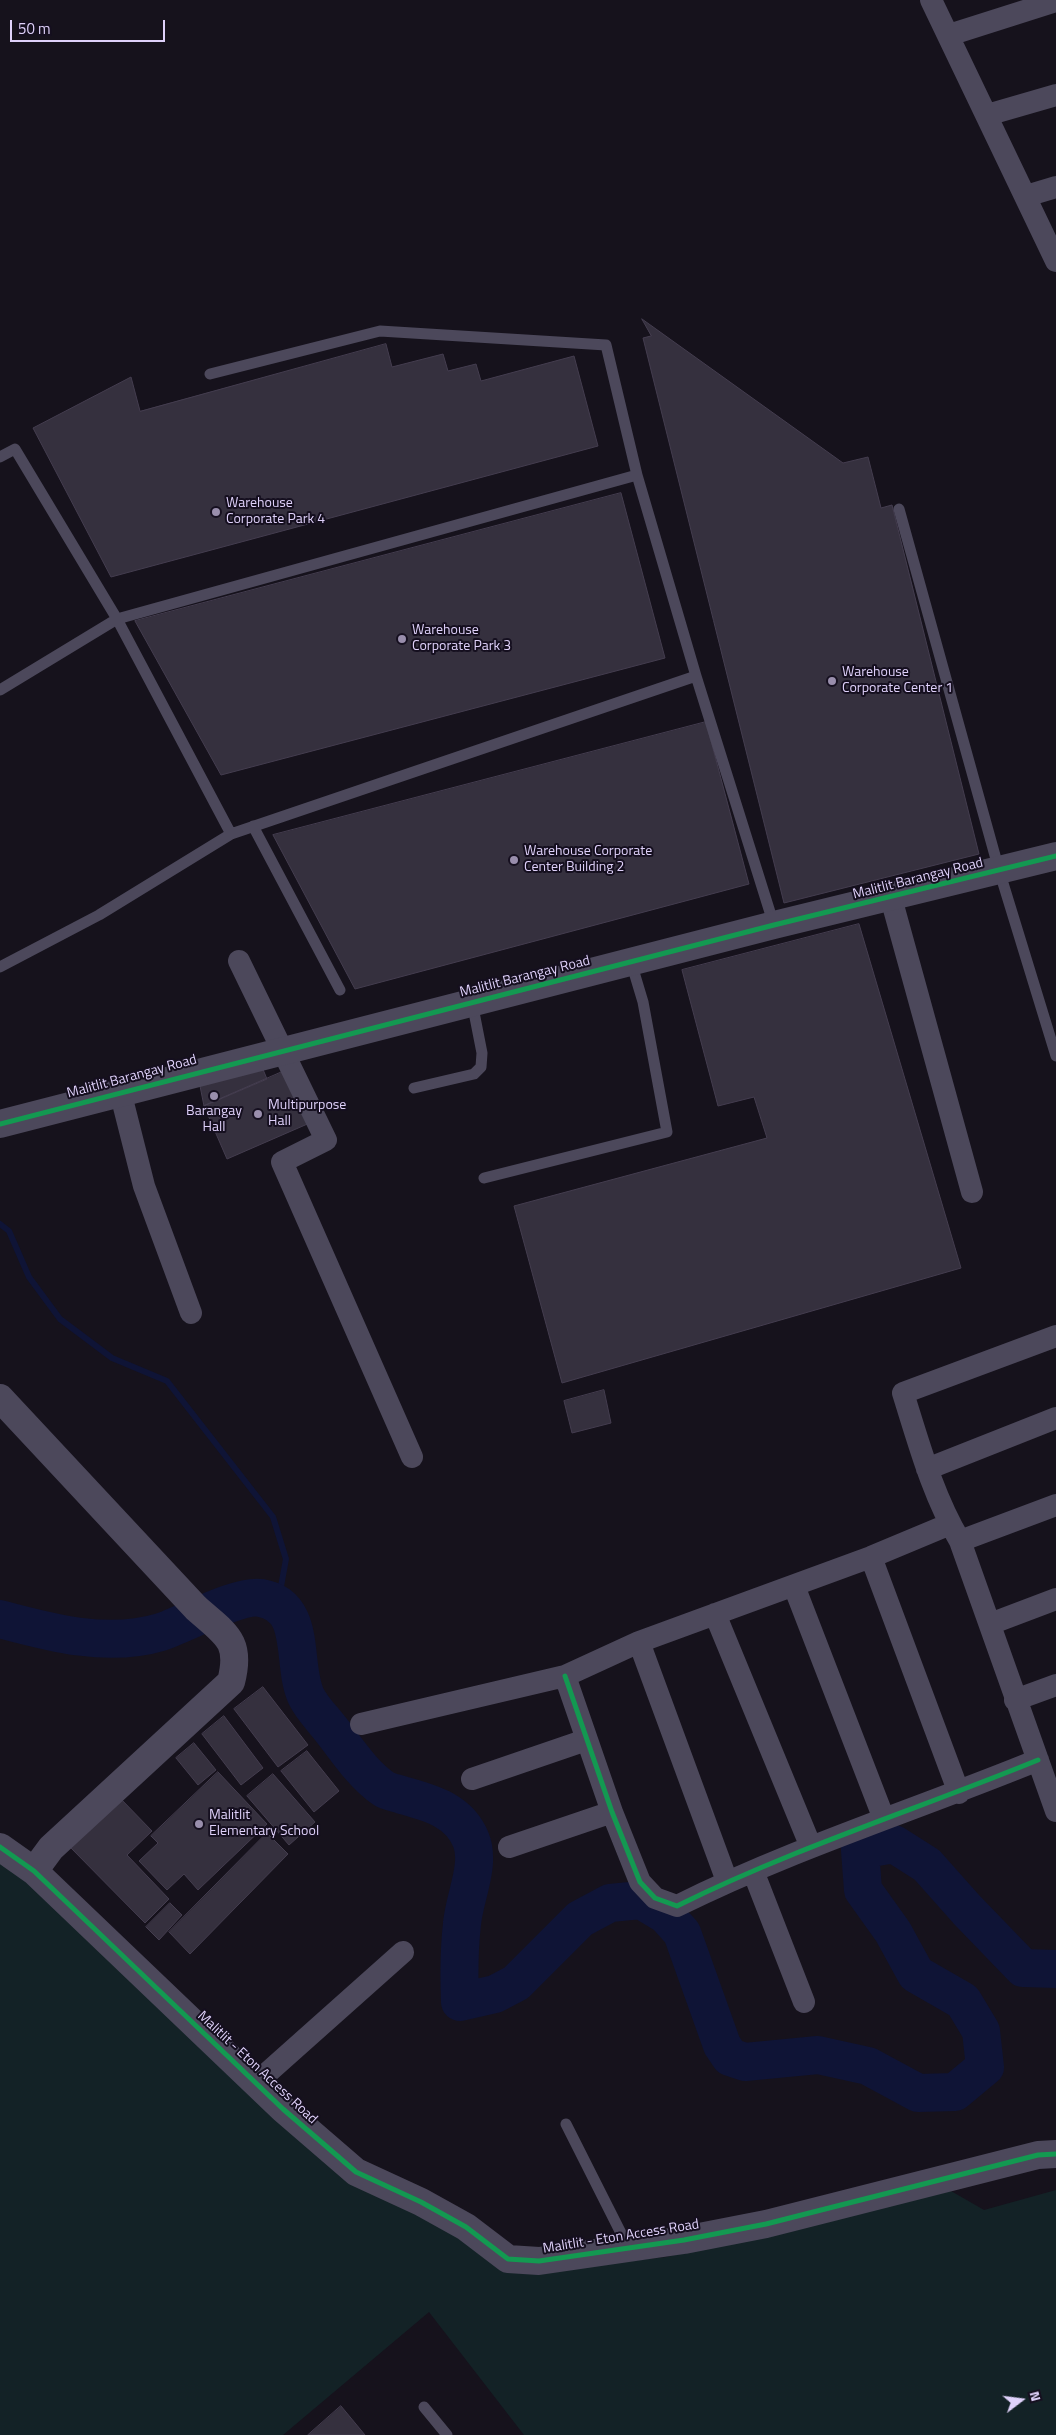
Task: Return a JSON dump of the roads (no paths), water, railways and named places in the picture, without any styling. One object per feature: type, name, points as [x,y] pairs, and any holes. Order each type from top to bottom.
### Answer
[{"type":"street","points":[[931,0],[949,34],[1056,261]]},
{"type":"street","points":[[949,34],[1041,3]]},
{"type":"street","points":[[987,115],[1056,95]]},
{"type":"street","points":[[1026,196],[1056,187]]},
{"type":"street","name":"Malitlit Barangay Road","points":[[0,1124],[120,1091],[774,924],[891,898],[1056,856]]},
{"type":"street","points":[[891,898],[972,1192]]},
{"type":"street","points":[[239,961],[326,1140],[282,1162],[412,1457]]},
{"type":"street","points":[[120,1091],[144,1186],[179,1277],[190,1313]]},
{"type":"street","points":[[1056,1336],[903,1394],[927,1468],[955,1533],[990,1624],[1015,1700],[1046,1771],[1056,1811]]},
{"type":"street","points":[[0,1398],[196,1608],[231,1640],[235,1654],[231,1682],[50,1848],[34,1871]]},
{"type":"street","points":[[927,1468],[1056,1418]]},
{"type":"street","points":[[361,1724],[565,1676],[639,1642],[871,1557],[1056,1505]]},
{"type":"street","points":[[871,1557],[959,1793]]},
{"type":"street","points":[[794,1586],[884,1819]]},
{"type":"street","points":[[990,1624],[1056,1599]]},
{"type":"street","points":[[715,1614],[811,1847]]},
{"type":"street","points":[[639,1642],[727,1882]]},
{"type":"street","points":[[565,1676],[612,1812],[640,1882],[655,1898],[677,1906],[753,1871],[884,1819],[959,1793],[1046,1771]]},
{"type":"street","points":[[1015,1700],[1056,1685]]},
{"type":"street","points":[[472,1779],[586,1740]]},
{"type":"street","points":[[510,1847],[612,1812]]},
{"type":"street","name":"Malitlit - Eton Access Road","points":[[0,1847],[34,1871],[256,2083],[356,2172],[421,2202],[466,2228],[508,2259],[539,2261],[629,2248],[766,2224],[1038,2155],[1056,2154]]},
{"type":"street","points":[[753,1871],[804,2002]]},
{"type":"street","points":[[256,2083],[403,1952]]},
{"type":"lane","points":[[210,374],[380,331],[606,345],[637,474],[696,676],[774,924]]},
{"type":"lane","points":[[0,457],[15,449],[117,619],[231,834]]},
{"type":"lane","points":[[0,690],[117,619],[637,474]]},
{"type":"lane","points":[[899,509],[999,870],[1056,1056]]},
{"type":"lane","points":[[0,967],[99,915],[231,834],[696,676]]},
{"type":"lane","points":[[254,826],[340,990]]},
{"type":"lane","points":[[484,1178],[667,1132],[643,1002],[631,962]]},
{"type":"lane","points":[[414,1088],[474,1074],[481,1067],[482,1053],[472,1002]]},
{"type":"lane","points":[[566,2124],[629,2248]]},
{"type":"lane","points":[[424,2407],[447,2435]]},
{"type":"waterway","points":[[0,1224],[9,1231],[29,1277],[60,1319],[112,1358],[167,1381],[273,1517],[286,1559],[278,1603]]},
{"type":"waterway","points":[[0,1619],[80,1637],[121,1639],[161,1632],[239,1600],[261,1598],[276,1603],[286,1612],[292,1624],[296,1638],[299,1668],[306,1696],[354,1760],[368,1776],[384,1789],[423,1801],[451,1815],[459,1821],[471,1840],[474,1860],[461,1934],[459,1963],[460,2002],[495,1994],[516,1983],[580,1919],[610,1903],[641,1900],[666,1915],[682,1933],[722,2045],[730,2057],[745,2062],[818,2055],[868,2066],[918,2093],[955,2092],[985,2067],[981,2031],[963,2001],[916,1974],[893,1932],[863,1890],[860,1850],[894,1844],[927,1865],[1023,1968],[1056,1969]]},
{"type":"place","name":"Warehouse Corporate Park 4","points":[[216,512]]},
{"type":"place","name":"Warehouse Corporate Park 3","points":[[402,639]]},
{"type":"place","name":"Warehouse Corporate Center 1","points":[[832,681]]},
{"type":"place","name":"Warehouse Corporate Center Building 2","points":[[514,860]]},
{"type":"place","name":"Barangay Hall","points":[[214,1096]]},
{"type":"place","name":"Multipurpose Hall","points":[[258,1114]]},
{"type":"place","name":"Malitlit Elementary School","points":[[199,1824]]}]
